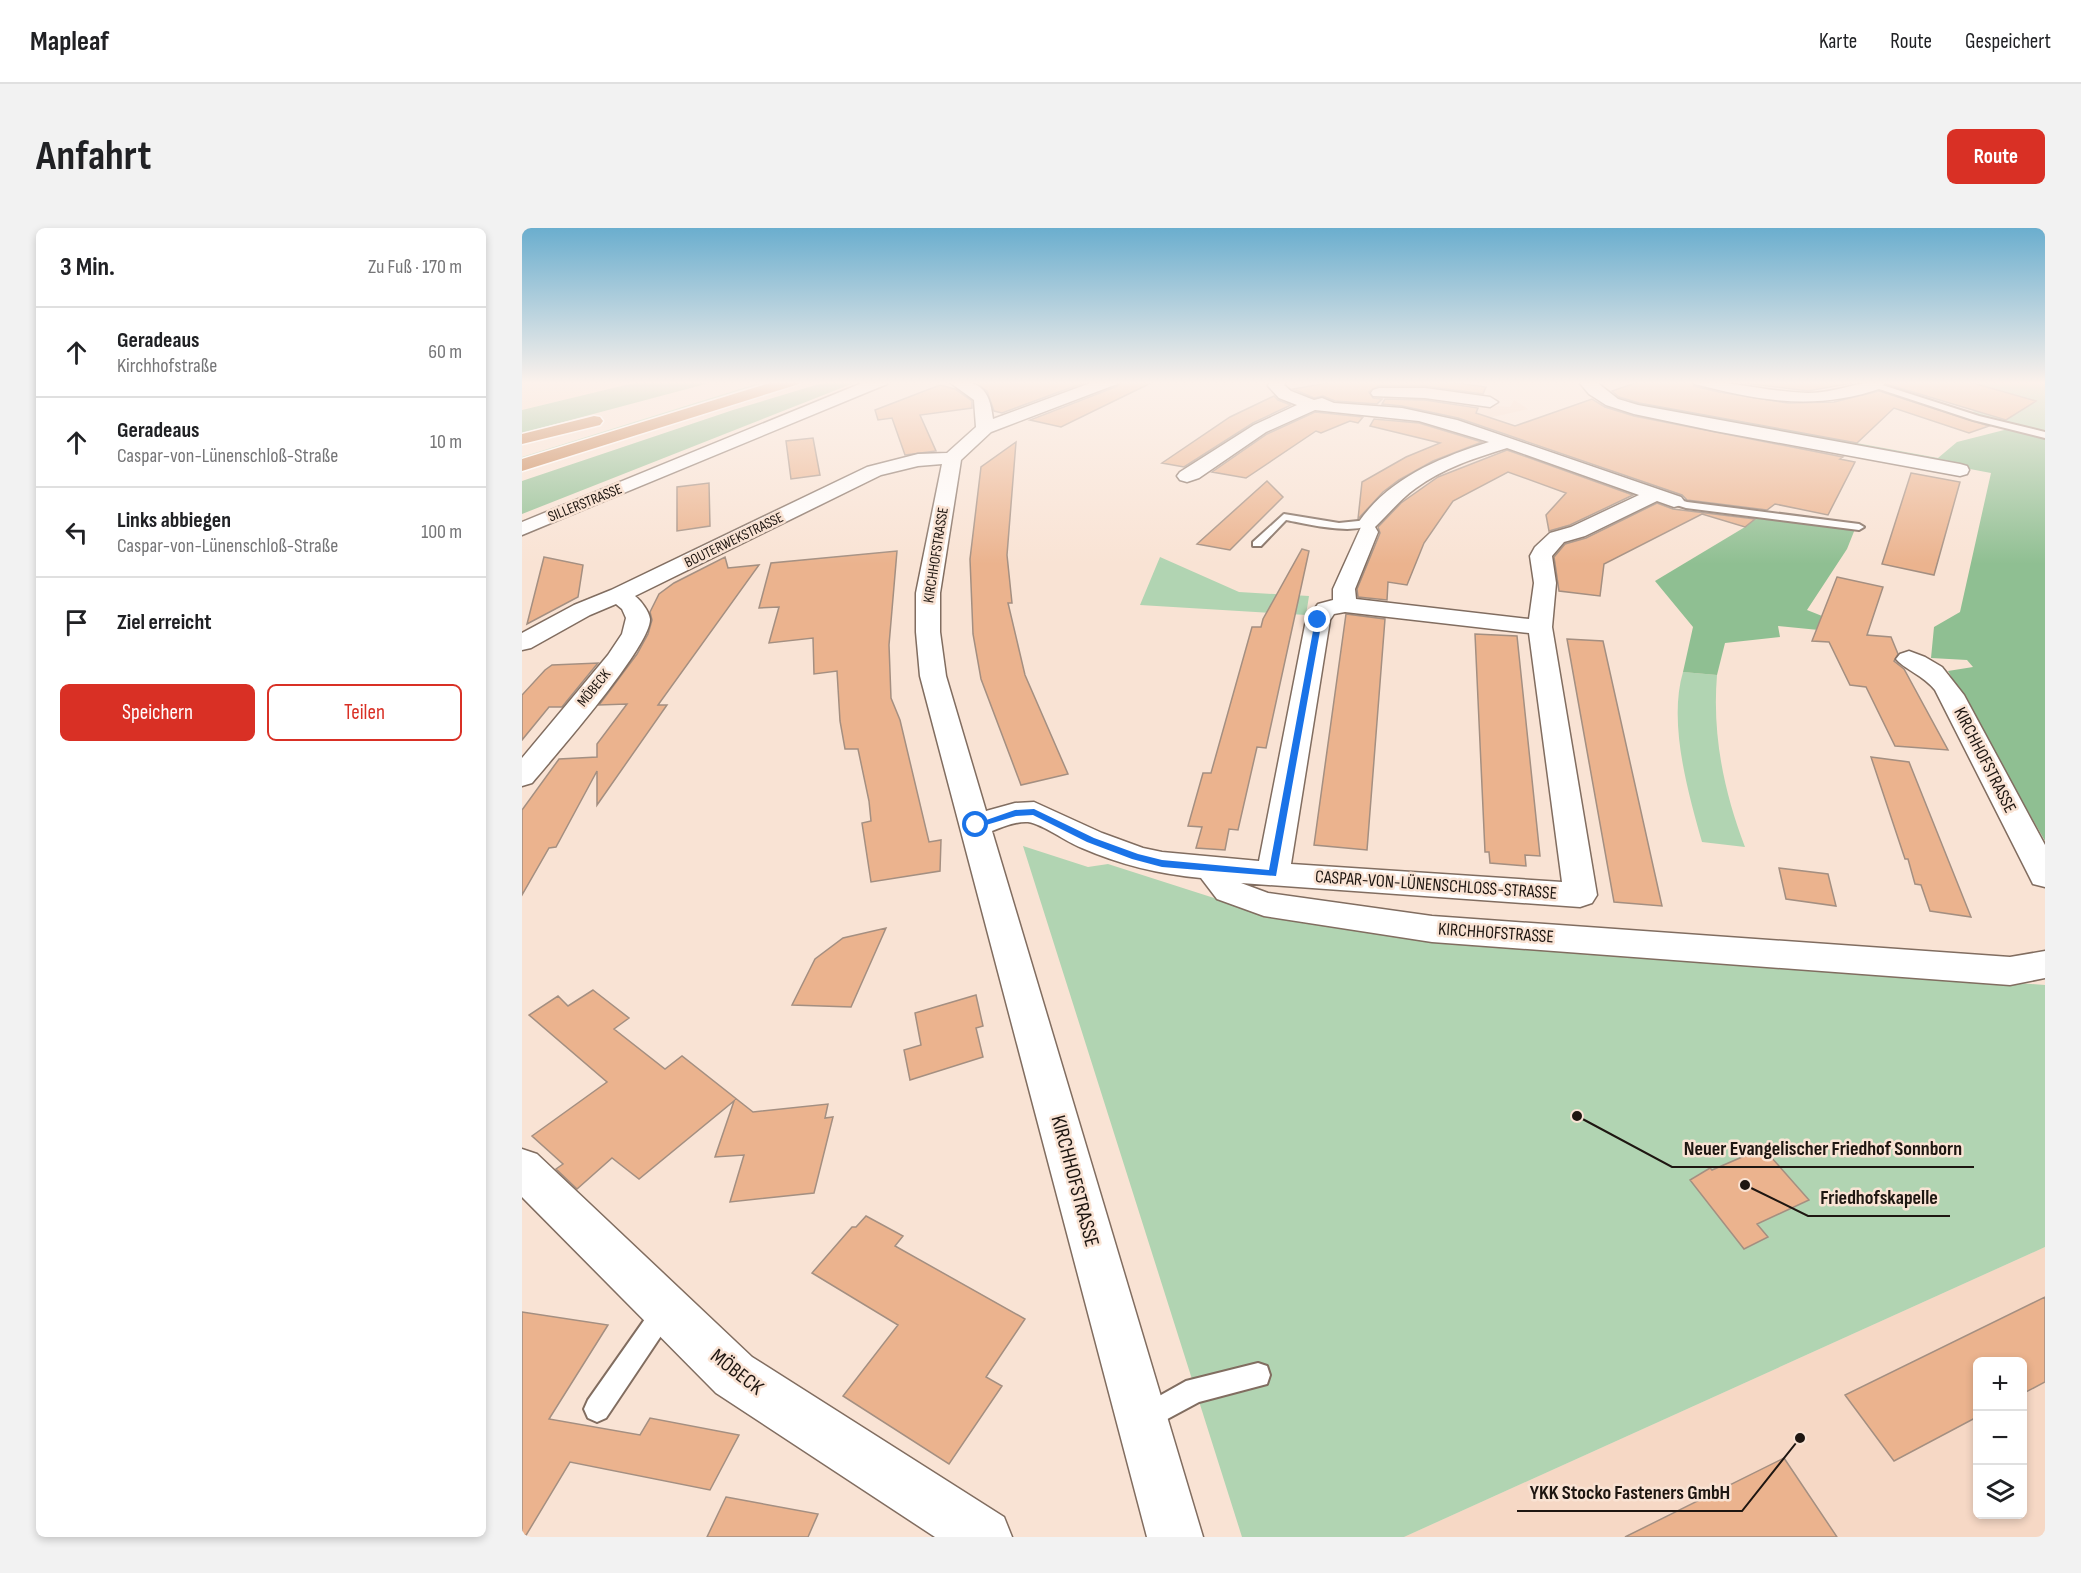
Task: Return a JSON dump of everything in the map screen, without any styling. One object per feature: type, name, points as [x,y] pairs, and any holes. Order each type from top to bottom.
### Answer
[{"type":"highway","points":[[522,452],[554,442]]},
{"type":"highway","points":[[522,465],[596,442]]},
{"type":"street","name":"SILLERSTRASSE","points":[[522,529],[733,442]]},
{"type":"street","points":[[952,458],[970,442]]},
{"type":"street","points":[[1187,477],[1198,472],[1239,442]]},
{"type":"street","points":[[1506,442],[1665,497]]},
{"type":"street","points":[[1345,605],[1344,590],[1368,528],[1396,493],[1412,481],[1460,458],[1506,442]]},
{"type":"street","points":[[1805,442],[1960,470]]},
{"type":"street","name":"BOUTERWEKSTRASSE","points":[[522,643],[582,610],[619,595],[874,471],[918,460],[952,458]]},
{"type":"street","name":"KIRCHHOFSTRASSE","points":[[952,458],[928,592],[928,632],[933,676],[1175,1537]]},
{"type":"street","name":"CASPAR-VON-LÜNENSCHLOSS-STRASSE","points":[[1217,868],[1273,874],[1580,895],[1540,627],[1545,583],[1542,554],[1557,537],[1578,532],[1665,497]]},
{"type":"street","name":"MÖBECK","points":[[522,777],[617,660],[634,634],[638,618],[632,605],[619,595]]},
{"type":"street","points":[[1273,874],[1318,620],[1326,609],[1345,605],[1540,627]]},
{"type":"street","name":"KIRCHHOFSTRASSE","points":[[1909,659],[1925,665],[1938,675],[1951,694],[2045,876]]},
{"type":"street","points":[[976,825],[1015,813],[1034,812],[1126,854],[1162,864],[1217,868]]},
{"type":"street","name":"KIRCHHOFSTRASSE","points":[[1217,868],[1218,879],[1229,891],[1264,904],[1432,929],[2010,971],[2045,964]]},
{"type":"street","name":"MÖBECK","points":[[522,1168],[734,1375],[984,1537]]},
{"type":"lane","points":[[1665,497],[1686,505],[1859,527]]},
{"type":"lane","points":[[1257,544],[1284,517],[1368,528]]},
{"type":"lane","points":[[597,1409],[666,1309]]},
{"type":"lane","points":[[1141,1420],[1195,1390],[1258,1375]]},
{"type":"shaded area","points":[[2045,1247],[2045,1537],[1404,1537]]},
{"type":"green space","points":[[570,442],[582,442],[522,461],[522,457]]},
{"type":"green space","points":[[638,442],[704,442],[522,514],[522,481]]},
{"type":"green space","points":[[1828,442],[1851,442],[1938,458],[1957,442],[2045,442],[2045,841],[1948,671],[1973,667],[1967,660],[1931,658],[1934,627],[1960,612],[1991,473]]},
{"type":"green space","points":[[1758,517],[1855,529],[1847,549],[1807,610],[1870,635],[1778,626],[1780,637],[1725,643],[1717,675],[1683,672],[1693,627],[1655,581]]},
{"type":"green space","points":[[1160,557],[1239,592],[1309,596],[1306,615],[1140,605]]},
{"type":"green space","points":[[1683,672],[1717,675],[1716,719],[1721,763],[1731,805],[1745,847],[1702,842],[1686,780],[1679,735],[1679,692]]},
{"type":"green space","points":[[1023,846],[1088,867],[1108,864],[1264,914],[1428,936],[2045,985],[2045,1247],[1404,1537],[1242,1537]]},
{"type":"building","points":[[786,442],[814,442],[820,475],[791,479]]},
{"type":"building","points":[[900,442],[932,442],[936,451],[905,455]]},
{"type":"building","points":[[1016,442],[1007,555],[1012,603],[1008,603],[1025,675],[1068,774],[1021,785],[981,679],[973,634],[970,559],[981,467]]},
{"type":"building","points":[[1193,442],[1223,442],[1184,467],[1162,463]]},
{"type":"building","points":[[1255,442],[1299,442],[1246,478],[1212,472]]},
{"type":"building","points":[[1436,442],[1482,442],[1433,461],[1399,480],[1383,492],[1358,519],[1362,482],[1406,457],[1440,443]]},
{"type":"building","points":[[1528,442],[1767,442],[1843,457],[1840,459],[1855,462],[1828,515],[1775,504],[1767,510],[1687,500],[1682,495]]},
{"type":"building","points":[[1507,450],[1633,495],[1570,525],[1549,531],[1546,515],[1566,493],[1508,472],[1453,501],[1424,543],[1407,585],[1388,582],[1387,600],[1358,597],[1357,589],[1380,533],[1378,527],[1401,503],[1438,477]]},
{"type":"building","points":[[1911,473],[1960,482],[1934,575],[1882,564]]},
{"type":"building","points":[[1267,481],[1283,497],[1230,550],[1197,544]]},
{"type":"building","points":[[709,483],[710,526],[677,531],[677,487]]},
{"type":"building","points":[[1657,503],[1673,509],[1755,519],[1745,527],[1702,514],[1604,564],[1600,596],[1559,591],[1554,557],[1565,544],[1586,538]]},
{"type":"building","points":[[1302,549],[1309,551],[1266,748],[1257,747],[1238,830],[1229,829],[1225,850],[1196,848],[1202,827],[1188,826],[1203,773],[1211,773],[1252,627],[1261,627],[1263,619]]},
{"type":"building","points":[[897,551],[889,645],[891,698],[900,720],[929,842],[941,840],[940,871],[871,882],[862,823],[871,821],[869,801],[858,749],[845,749],[840,721],[837,671],[814,674],[813,638],[769,643],[779,607],[759,608],[771,563]]},
{"type":"building","points":[[544,557],[583,565],[578,597],[527,624]]},
{"type":"building","points":[[725,557],[728,568],[759,565],[658,705],[667,705],[597,805],[597,771],[556,847],[549,848],[522,895],[522,810],[559,759],[597,757],[597,744],[627,704],[599,705],[637,654],[648,634],[652,620],[650,612],[659,594],[674,583]]},
{"type":"building","points":[[1837,577],[1883,587],[1867,635],[1891,637],[1898,654],[1894,661],[1904,669],[1948,750],[1895,746],[1866,687],[1850,685],[1829,642],[1812,641]]},
{"type":"building","points":[[1346,614],[1385,619],[1367,850],[1314,845]]},
{"type":"building","points":[[1475,634],[1517,636],[1540,856],[1525,855],[1526,866],[1490,863],[1489,852],[1485,852]]},
{"type":"building","points":[[1567,639],[1603,641],[1662,906],[1614,902]]},
{"type":"building","points":[[598,663],[562,707],[549,707],[522,740],[522,695],[545,670],[552,665]]},
{"type":"building","points":[[1871,757],[1909,762],[1971,917],[1930,911],[1921,885],[1915,884],[1908,859],[1905,859]]},
{"type":"building","points":[[1779,868],[1828,874],[1836,906],[1786,899]]},
{"type":"building","points":[[886,928],[851,1007],[792,1005],[815,959],[843,938]]},
{"type":"building","points":[[593,990],[629,1018],[614,1029],[665,1069],[682,1056],[753,1112],[828,1104],[825,1118],[833,1117],[814,1193],[730,1202],[744,1155],[715,1157],[734,1101],[639,1179],[612,1158],[577,1189],[556,1169],[563,1164],[532,1136],[607,1082],[529,1015],[558,996],[568,1006]]},
{"type":"building","points":[[976,995],[983,1026],[976,1028],[983,1057],[910,1080],[904,1050],[921,1045],[915,1013]]},
{"type":"building","points":[[1763,1148],[1809,1200],[1757,1224],[1768,1237],[1744,1249],[1690,1180],[1710,1168],[1712,1170]]},
{"type":"building","points":[[866,1216],[903,1236],[895,1246],[1025,1319],[986,1377],[1002,1386],[949,1464],[843,1396],[898,1325],[812,1273],[852,1227],[856,1227]]},
{"type":"building","points":[[2045,1297],[2045,1382],[2027,1391],[2027,1357],[1973,1357],[1973,1419],[1894,1461],[1845,1395]]},
{"type":"building","points":[[522,1312],[608,1325],[549,1419],[640,1435],[650,1418],[739,1435],[710,1490],[570,1462],[525,1537],[522,1537]]},
{"type":"building","points":[[1784,1458],[1837,1537],[1625,1537]]},
{"type":"building","points":[[726,1497],[818,1514],[808,1537],[707,1537]]},
{"type":"place","name":"Neuer Evangelischer Friedhof Sonnborn","points":[[1577,1116]]},
{"type":"place","name":"Friedhofskapelle","points":[[1745,1185]]},
{"type":"place","name":"YKK Stocko Fasteners GmbH","points":[[1800,1438]]},
{"type":"route","points":[[976,825],[1015,813],[1034,812],[1091,840],[1126,854],[1162,864],[1273,874],[1318,620]]}]
